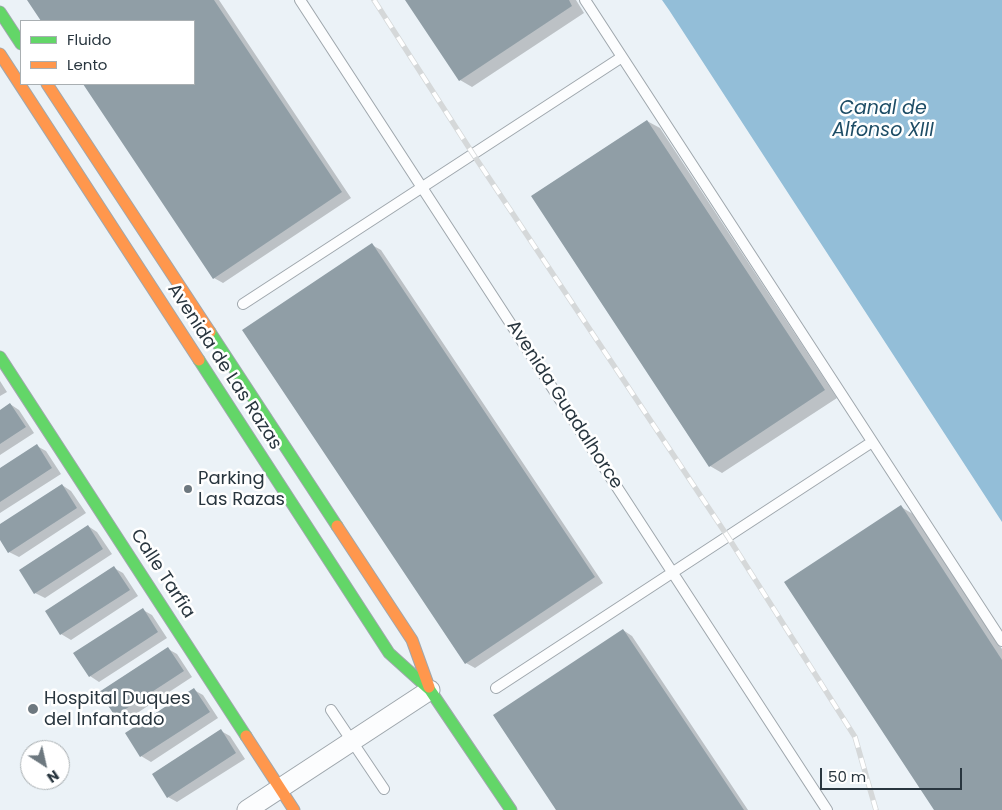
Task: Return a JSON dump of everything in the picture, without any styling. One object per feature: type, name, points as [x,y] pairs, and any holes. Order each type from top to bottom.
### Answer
[{"type":"main road","points":[[0,12],[20,42]]},
{"type":"main road","name":"Avenida de Las Razas","points":[[0,54],[20,85]]},
{"type":"main road","name":"Avenida de Las Razas","points":[[20,85],[389,653],[430,690],[511,810]]},
{"type":"main road","name":"Avenida de Las Razas","points":[[48,85],[412,640],[430,690]]},
{"type":"main road","name":"Calle Tarfia","points":[[0,357],[294,810]]},
{"type":"street","points":[[247,810],[430,690]]},
{"type":"lane","name":"Avenida Guadalhorce","points":[[300,0],[827,810]]},
{"type":"lane","points":[[585,0],[1002,641]]},
{"type":"lane","points":[[243,304],[622,57]]},
{"type":"lane","points":[[496,688],[872,442]]},
{"type":"lane","points":[[331,710],[384,789]]},
{"type":"water","name":"Canal de Alfonso XIII","points":[[662,0],[1002,0],[1002,522],[669,10]]},
{"type":"building","points":[[27,0],[214,0],[342,192],[213,279],[84,85],[195,85],[195,20],[40,20]]},
{"type":"building","points":[[405,0],[569,0],[572,6],[459,81]]},
{"type":"building","points":[[647,120],[825,390],[709,467],[531,196]]},
{"type":"building","points":[[372,243],[595,577],[465,664],[242,330]]},
{"type":"building","points":[[10,403],[26,427],[0,444],[0,410]]},
{"type":"building","points":[[37,444],[52,468],[0,502],[0,468]]},
{"type":"building","points":[[62,484],[77,508],[8,553],[0,540],[0,524]]},
{"type":"building","points":[[901,505],[1002,660],[1002,810],[934,810],[784,582]]},
{"type":"building","points":[[88,525],[103,549],[34,594],[19,570]]},
{"type":"building","points":[[114,566],[130,590],[60,635],[45,611]]},
{"type":"building","points":[[143,608],[158,632],[89,677],[73,653]]},
{"type":"building","points":[[623,629],[744,810],[556,810],[493,715]]},
{"type":"building","points":[[168,647],[184,671],[115,716],[99,692]]},
{"type":"building","points":[[194,688],[210,712],[140,757],[125,733]]},
{"type":"building","points":[[221,729],[236,753],[167,798],[152,774]]},
{"type":"railway","points":[[374,0],[473,154],[728,537],[855,737],[876,810]]},
{"type":"traffic: fast","points":[[0,12],[20,42]]},
{"type":"traffic: fast","points":[[210,332],[337,526]]},
{"type":"traffic: fast","points":[[0,357],[246,736]]},
{"type":"traffic: fast","points":[[199,360],[389,653],[430,690],[511,810]]},
{"type":"traffic: slow","points":[[0,54],[20,85]]},
{"type":"traffic: slow","points":[[20,85],[199,360]]},
{"type":"traffic: slow","points":[[48,85],[210,332]]},
{"type":"traffic: slow","points":[[337,526],[412,640],[429,687]]},
{"type":"traffic: slow","points":[[246,736],[294,810]]},
{"type":"place","name":"Parking Las Razas","points":[[188,489]]},
{"type":"place","name":"Hospital Duques del Infantado","points":[[33,709]]}]
